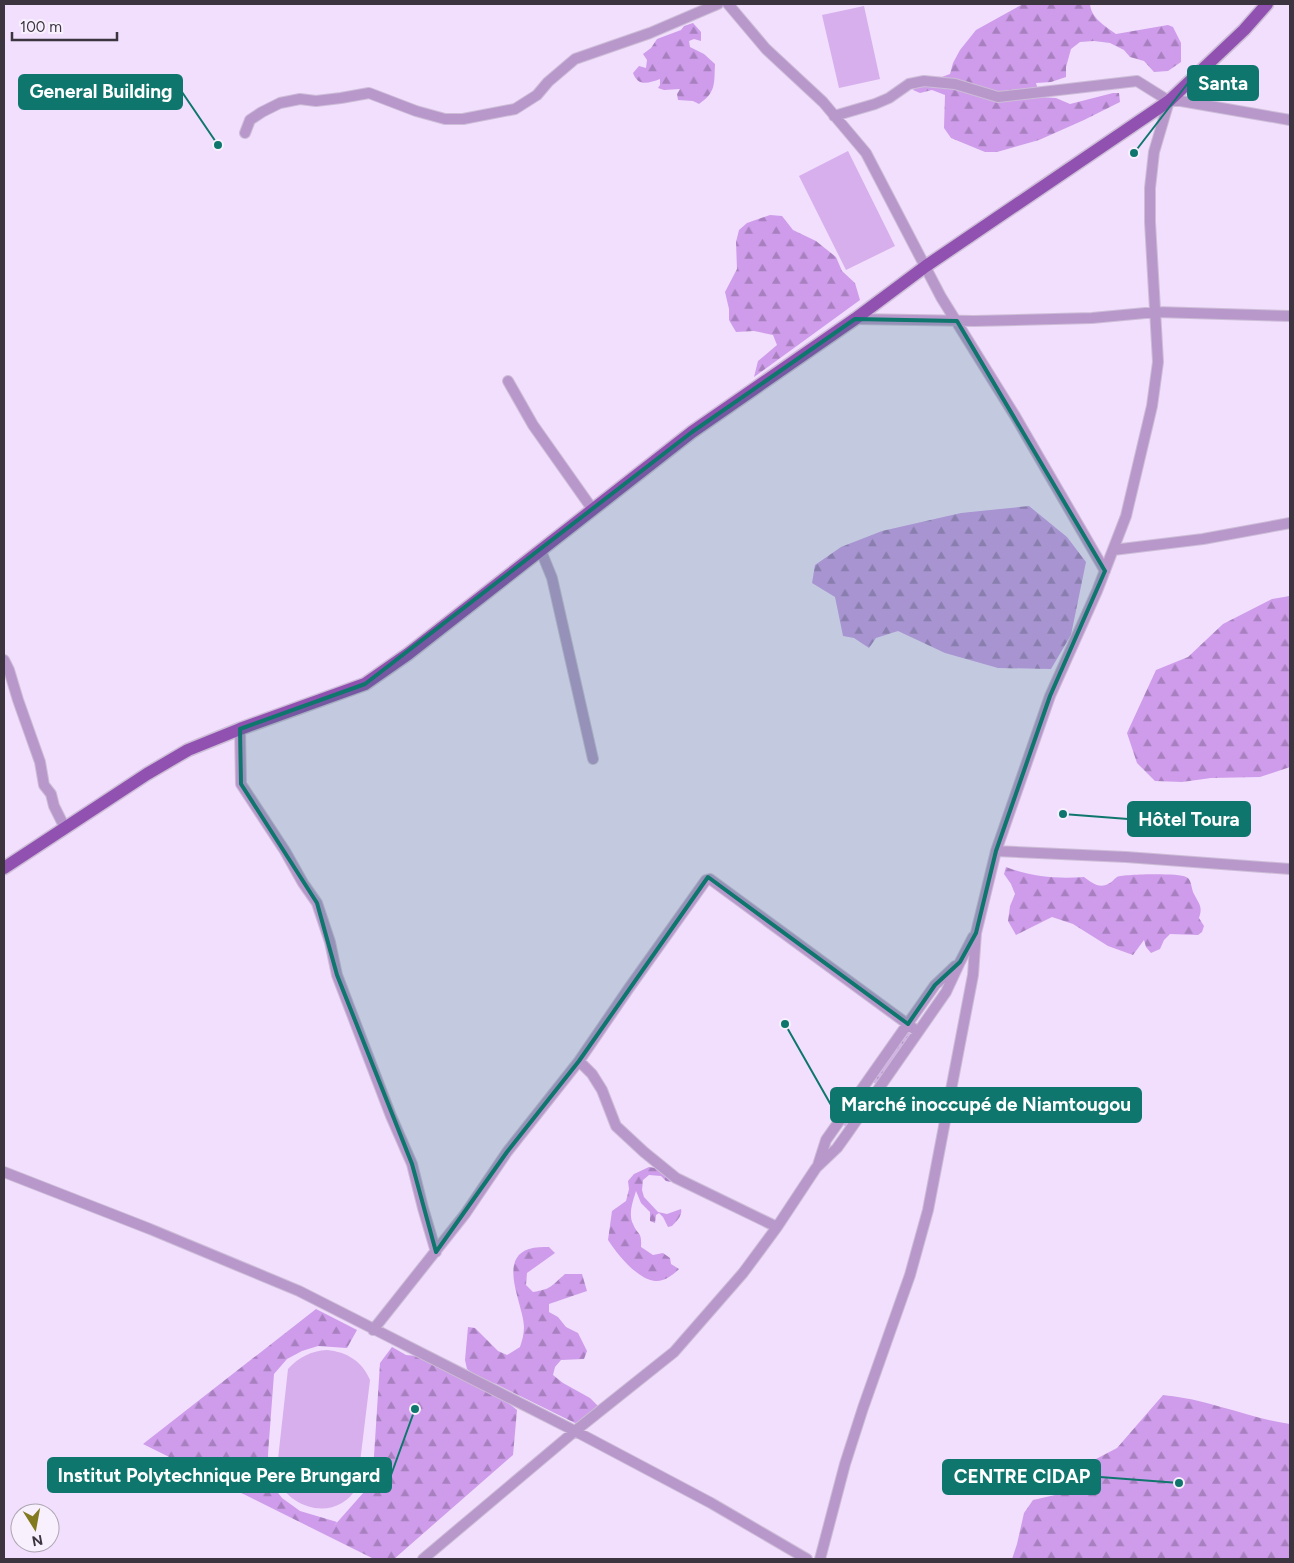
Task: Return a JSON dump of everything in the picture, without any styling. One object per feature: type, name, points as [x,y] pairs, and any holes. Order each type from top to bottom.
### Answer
[{"type":"main road","points":[[4,868],[147,774],[188,750],[240,729],[365,684],[408,654],[692,432],[854,319],[926,266],[1168,101],[1244,30],[1267,4]]},
{"type":"street","points":[[245,133],[250,120],[262,112],[280,103],[300,99],[316,101],[369,93],[416,111],[445,119],[472,118],[515,109],[536,95],[575,59],[650,33],[718,4]]},
{"type":"street","points":[[728,4],[766,49],[823,102],[866,153],[941,297],[957,320],[1105,571]]},
{"type":"street","points":[[834,116],[875,104],[889,98],[908,84],[924,81],[955,84],[998,97],[1137,81],[1168,101],[1182,101],[1290,120]]},
{"type":"street","points":[[820,1559],[848,1454],[910,1274],[928,1210],[972,975],[976,933],[996,851],[1050,696],[1105,571],[1126,516],[1152,406],[1158,362],[1150,222],[1150,188],[1154,152],[1168,101]]},
{"type":"street","points":[[854,319],[1092,318],[1156,312],[1290,316]]},
{"type":"street","points":[[508,381],[533,425],[593,510]]},
{"type":"street","points":[[1113,550],[1202,539],[1290,523]]},
{"type":"street","points":[[541,551],[552,578],[593,758]]},
{"type":"street","points":[[4,660],[40,762],[44,785],[52,794],[54,806],[65,828]]},
{"type":"street","points":[[240,729],[241,784],[286,851],[302,883],[318,903],[330,942],[337,975],[391,1116],[412,1164],[436,1252]]},
{"type":"street","points":[[996,851],[1108,856],[1290,869]]},
{"type":"street","points":[[374,1330],[465,1214],[506,1152],[579,1060],[706,880],[710,879],[917,1031]]},
{"type":"street","points":[[423,1559],[575,1431],[674,1352],[743,1273],[777,1227],[816,1168],[837,1148],[946,992],[976,933]]},
{"type":"street","points":[[816,1168],[826,1140],[935,985],[960,962]]},
{"type":"street","points":[[579,1060],[592,1074],[602,1090],[616,1126],[644,1152],[676,1178],[777,1227]]},
{"type":"street","points":[[867,1083],[876,1090]]},
{"type":"street","points":[[837,1125],[847,1134]]},
{"type":"street","points":[[4,1172],[150,1229],[299,1291],[575,1431],[711,1503],[807,1559]]},
{"type":"highlighted area","points":[[855,319],[957,321],[1105,571],[1050,696],[996,851],[976,933],[960,962],[935,985],[908,1024],[708,877],[579,1061],[507,1152],[436,1252],[412,1164],[337,975],[317,903],[241,784],[240,729],[365,684],[692,432]]},
{"type":"shaded area","points":[[864,6],[880,79],[839,88],[822,15]]},
{"type":"shaded area","points":[[848,151],[895,246],[846,270],[799,176]]},
{"type":"shaded area","points":[[908,1032],[911,1034],[877,1084],[874,1083],[873,1081]]},
{"type":"shaded area","points":[[867,1089],[870,1089],[871,1092],[845,1127],[843,1123]]},
{"type":"shaded area","points":[[327,1350],[347,1355],[353,1359],[363,1368],[370,1380],[357,1487],[349,1498],[338,1505],[327,1508],[315,1508],[292,1498],[283,1489],[276,1477],[288,1369],[306,1355]]},
{"type":"green space","points":[[1023,4],[1090,4],[1096,18],[1116,34],[1168,25],[1173,27],[1181,43],[1181,62],[1168,71],[1154,72],[1144,61],[1130,57],[1124,50],[1110,43],[1080,42],[1071,49],[1066,67],[1066,77],[1051,82],[1036,83],[1040,97],[1056,98],[1070,104],[1119,93],[1120,102],[1039,140],[997,152],[985,152],[951,138],[944,128],[945,95],[932,90],[920,93],[913,90],[917,86],[950,74],[960,50],[976,30]]},
{"type":"green space","points":[[693,23],[701,32],[701,41],[694,39],[689,41],[690,47],[704,54],[715,64],[711,92],[699,104],[693,101],[678,100],[677,94],[680,89],[664,90],[658,88],[660,79],[644,83],[638,80],[633,73],[639,66],[646,68],[647,60],[643,54],[651,48],[657,39],[681,30],[684,26]]},
{"type":"green space","points":[[770,215],[782,216],[793,230],[816,241],[836,257],[842,271],[855,283],[860,300],[754,377],[758,361],[777,345],[773,335],[754,331],[736,332],[729,320],[729,309],[725,292],[737,269],[736,242],[739,230],[747,223]]},
{"type":"green space","points":[[1029,506],[1067,537],[1086,562],[1071,635],[1051,669],[998,668],[945,653],[898,631],[876,638],[869,648],[854,638],[843,636],[835,597],[812,583],[815,565],[841,547],[882,531],[961,513]]},
{"type":"green space","points":[[1290,596],[1290,767],[1260,777],[1211,778],[1182,782],[1155,781],[1137,763],[1127,733],[1156,670],[1188,657],[1223,624],[1272,599]]},
{"type":"green space","points":[[1006,867],[1025,873],[1045,876],[1064,878],[1084,877],[1101,886],[1122,876],[1163,874],[1186,877],[1200,905],[1199,918],[1204,926],[1202,932],[1198,935],[1170,934],[1164,940],[1160,949],[1151,953],[1146,947],[1144,940],[1133,955],[1108,946],[1073,924],[1052,917],[1016,935],[1008,921],[1010,906],[1015,894],[1004,874]]},
{"type":"green space","points":[[649,1167],[655,1168],[670,1178],[671,1182],[666,1181],[661,1176],[649,1175],[643,1180],[642,1190],[644,1197],[658,1212],[667,1214],[681,1209],[679,1218],[672,1226],[668,1227],[659,1213],[656,1215],[655,1223],[650,1221],[650,1212],[641,1203],[636,1191],[631,1216],[640,1236],[641,1247],[653,1255],[663,1253],[670,1258],[671,1264],[679,1269],[668,1278],[658,1281],[641,1276],[622,1259],[608,1240],[612,1211],[626,1201],[629,1189],[628,1181],[634,1174]]},
{"type":"green space","points":[[549,1247],[555,1253],[527,1273],[526,1285],[533,1292],[539,1291],[551,1286],[565,1274],[582,1274],[587,1291],[549,1304],[549,1312],[558,1317],[566,1327],[578,1333],[587,1351],[584,1359],[561,1360],[555,1367],[553,1375],[563,1383],[590,1398],[598,1406],[581,1422],[575,1423],[496,1384],[477,1377],[467,1369],[465,1360],[468,1327],[475,1328],[498,1351],[507,1355],[520,1347],[524,1327],[514,1284],[515,1262],[520,1254],[529,1249]]},
{"type":"green space","points":[[316,1309],[357,1330],[347,1348],[318,1346],[302,1351],[287,1359],[274,1374],[268,1454],[269,1473],[273,1486],[282,1498],[300,1511],[337,1522],[333,1527],[364,1492],[374,1456],[380,1363],[392,1347],[406,1355],[416,1356],[506,1401],[517,1410],[513,1455],[394,1559],[374,1559],[143,1444]]},
{"type":"green space","points":[[1163,1395],[1200,1401],[1264,1419],[1290,1424],[1290,1559],[1012,1559],[1024,1513],[1033,1500],[1055,1495],[1074,1476],[1096,1459],[1117,1448]]},
{"type":"place","name":"General Building","points":[[218,145]]},
{"type":"place","name":"Santa","points":[[1134,153]]},
{"type":"place","name":"Hôtel Toura","points":[[1063,814]]},
{"type":"place","name":"Marché inoccupé de Niamtougou","points":[[785,1024]]},
{"type":"place","name":"Institut Polytechnique Pere Brungard","points":[[415,1409]]},
{"type":"place","name":"CENTRE CIDAP","points":[[1179,1483]]}]
